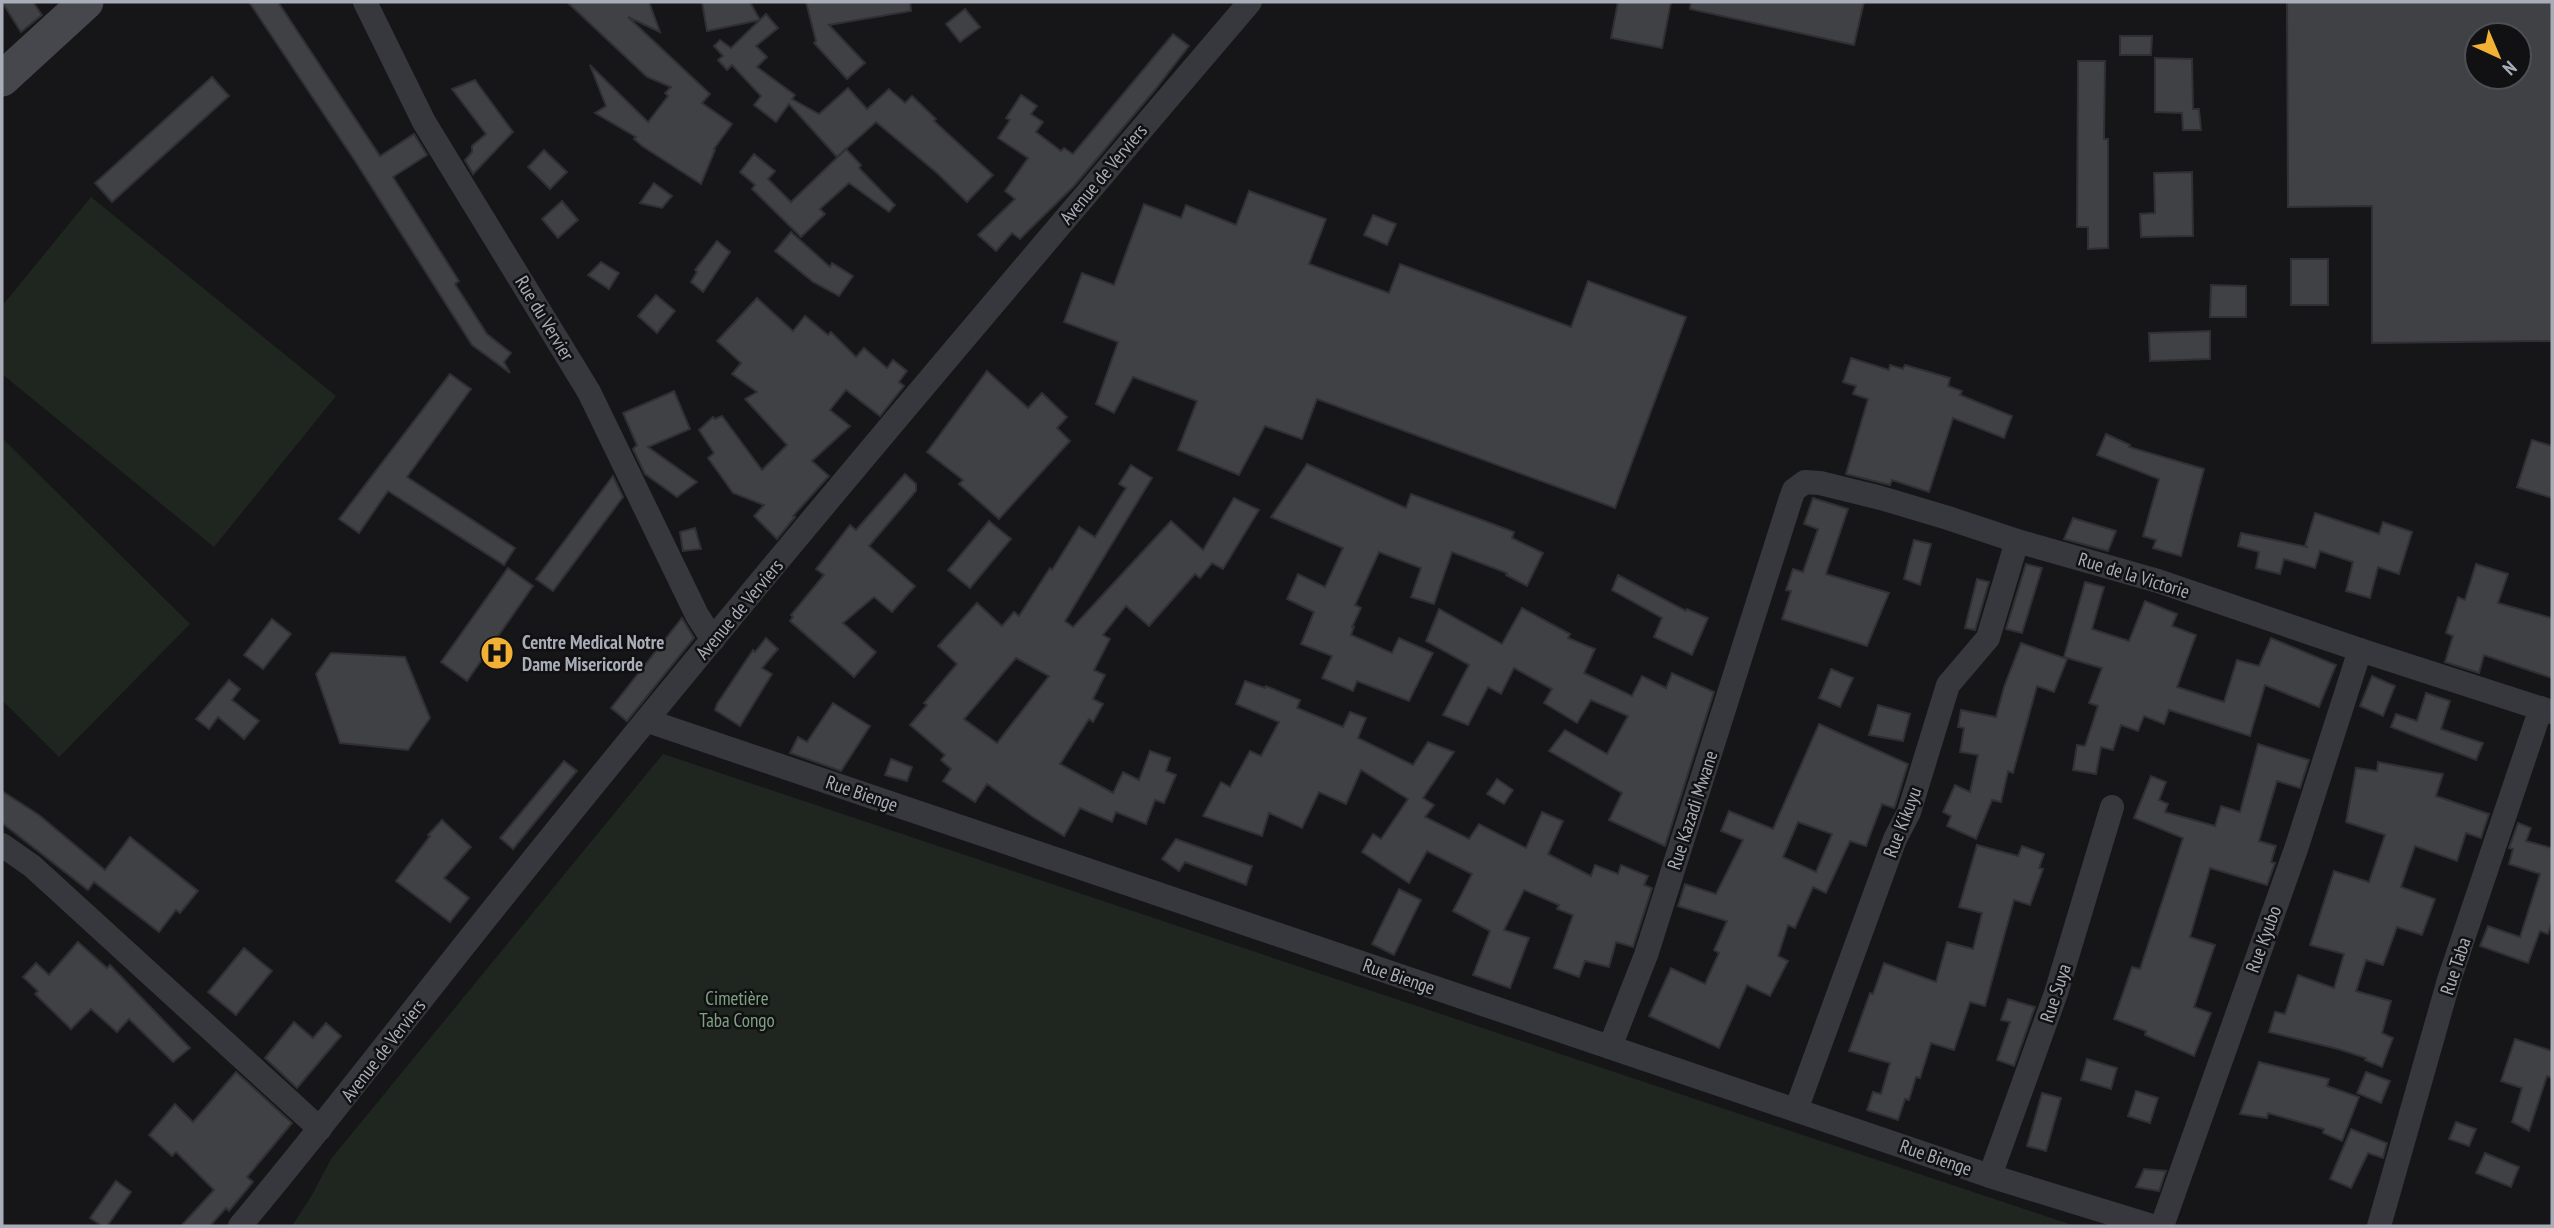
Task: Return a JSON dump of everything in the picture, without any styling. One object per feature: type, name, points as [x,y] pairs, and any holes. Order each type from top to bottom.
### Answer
[{"type":"main road","points":[[3,73],[86,2]]},
{"type":"street","name":"Rue du Vervier","points":[[365,2],[424,122],[589,392],[697,615],[713,640]]},
{"type":"street","name":"Avenue de Verviers","points":[[240,1226],[713,640],[1250,2]]},
{"type":"street","name":"Rue de la Victorie","points":[[1768,571],[1794,490],[1805,482],[1820,483],[1881,498],[2017,541],[2158,581],[2547,710]]},
{"type":"street","name":"Rue Kikuyu","points":[[1796,1110],[1895,839],[1909,812],[1948,685],[1987,638],[2017,541]]},
{"type":"street","name":"Rue Kazadi Mwane","points":[[1610,1047],[1646,955],[1768,571]]},
{"type":"street","name":"Rue Kyubo","points":[[2162,1226],[2295,849],[2360,650]]},
{"type":"street","name":"Rue Taba","points":[[2379,1226],[2449,980],[2547,710]]},
{"type":"street","name":"Rue Bienge","points":[[648,721],[1990,1176],[2152,1226]]},
{"type":"street","name":"Rue Suya","points":[[1990,1176],[2056,993],[2112,807]]},
{"type":"street","points":[[2,845],[32,866],[320,1129]]},
{"type":"green space","points":[[91,197],[336,396],[214,547],[2,374],[2,306]]},
{"type":"green space","points":[[2,438],[190,624],[59,757],[2,700]]},
{"type":"green space","name":"Cimetière Taba Congo","points":[[663,754],[2075,1226],[292,1226],[331,1159]]},
{"type":"building","points":[[2,2],[33,2],[42,15],[21,32]]},
{"type":"building","points":[[249,2],[278,2],[380,156],[414,134],[427,155],[393,177],[459,281],[455,284],[487,334],[511,353],[504,362],[510,373],[472,345],[355,161]]},
{"type":"building","points":[[567,2],[649,2],[660,32],[628,17],[710,94],[702,103],[732,124],[714,149],[701,184],[642,146],[634,139],[636,137],[595,113],[606,106],[590,65],[648,122],[668,96],[665,93],[671,87],[647,77]]},
{"type":"building","points":[[702,2],[750,2],[760,20],[707,31]]},
{"type":"building","points":[[806,2],[910,2],[911,11],[829,25],[865,63],[847,79],[814,43],[816,41]]},
{"type":"building","points":[[1618,2],[1671,2],[1662,48],[1611,38]]},
{"type":"building","points":[[1691,2],[1864,2],[1854,45],[1690,9]]},
{"type":"building","points":[[2287,2],[2552,2],[2552,341],[2372,343],[2372,206],[2288,207]]},
{"type":"building","points":[[965,9],[980,27],[960,42],[946,24]]},
{"type":"building","points":[[766,14],[778,28],[756,46],[767,57],[757,67],[795,95],[792,99],[819,114],[848,88],[867,109],[889,89],[905,103],[912,96],[936,119],[934,121],[993,175],[967,202],[876,122],[837,157],[789,104],[776,122],[754,105],[761,96],[732,65],[727,70],[718,60],[723,56],[714,46],[720,40],[731,48]]},
{"type":"building","points":[[1173,34],[1189,46],[1074,186],[1020,239],[1012,233],[996,251],[978,235],[1015,199],[1005,191],[1028,158],[998,138],[1010,120],[1006,118],[1021,95],[1037,106],[1031,114],[1043,122],[1036,132],[1061,151],[1064,148],[1073,154]]},
{"type":"building","points":[[2120,36],[2152,36],[2151,55],[2120,55]]},
{"type":"building","points":[[2155,58],[2192,59],[2193,109],[2199,109],[2201,130],[2183,130],[2182,113],[2155,112]]},
{"type":"building","points":[[2078,61],[2105,61],[2104,139],[2108,139],[2108,248],[2088,249],[2088,227],[2077,227]]},
{"type":"building","points":[[212,77],[229,96],[112,202],[95,183]]},
{"type":"building","points":[[475,80],[513,132],[473,174],[465,160],[472,152],[472,146],[486,134],[452,89]]},
{"type":"building","points":[[846,149],[861,165],[859,168],[895,205],[889,212],[849,183],[820,209],[825,214],[801,237],[752,189],[755,185],[740,172],[754,154],[775,171],[768,179],[791,202]]},
{"type":"building","points":[[544,150],[567,172],[550,189],[528,167]]},
{"type":"building","points":[[2192,172],[2193,236],[2141,237],[2140,214],[2155,213],[2154,173]]},
{"type":"building","points":[[654,183],[672,196],[662,208],[640,203]]},
{"type":"building","points":[[1249,191],[1326,219],[1309,264],[1389,293],[1400,264],[1571,327],[1588,281],[1686,317],[1615,508],[1317,399],[1302,439],[1265,426],[1239,475],[1178,450],[1197,401],[1133,377],[1114,413],[1096,404],[1118,342],[1064,322],[1082,273],[1114,285],[1144,204],[1181,218],[1186,205],[1236,225]]},
{"type":"building","points":[[562,201],[578,220],[558,238],[542,219]]},
{"type":"building","points":[[1373,215],[1396,224],[1387,245],[1364,235]]},
{"type":"building","points":[[791,232],[830,267],[832,263],[853,276],[839,296],[813,282],[775,251]]},
{"type":"building","points":[[717,241],[730,252],[703,292],[691,282],[697,272],[695,270]]},
{"type":"building","points":[[2291,259],[2328,259],[2328,305],[2291,305]]},
{"type":"building","points":[[601,262],[619,273],[609,289],[588,275]]},
{"type":"building","points":[[2211,285],[2246,286],[2246,317],[2210,317]]},
{"type":"building","points":[[656,295],[675,311],[657,333],[638,316]]},
{"type":"building","points":[[757,298],[793,331],[805,316],[828,335],[831,332],[856,357],[864,348],[887,368],[893,360],[907,371],[899,382],[904,386],[880,416],[846,390],[830,410],[850,426],[812,461],[829,476],[793,516],[795,517],[777,539],[754,516],[764,505],[733,493],[708,458],[714,453],[699,430],[713,417],[715,419],[722,416],[762,470],[787,445],[745,399],[757,392],[732,374],[741,363],[717,341]]},
{"type":"building","points":[[2210,331],[2210,359],[2150,361],[2149,333]]},
{"type":"building","points":[[1851,358],[1889,370],[1890,365],[1903,369],[1905,365],[1950,378],[1948,386],[1962,391],[1960,395],[2012,416],[2004,438],[1953,418],[1929,492],[1892,480],[1890,485],[1846,474],[1868,399],[1853,394],[1856,386],[1843,382]]},
{"type":"building","points":[[987,371],[1028,408],[1042,393],[1067,417],[1057,428],[1070,441],[999,519],[959,484],[963,480],[927,452]]},
{"type":"building","points":[[450,374],[471,389],[407,477],[515,548],[504,565],[388,491],[359,533],[339,519]]},
{"type":"building","points":[[674,391],[690,429],[648,447],[697,482],[677,497],[645,474],[633,449],[637,445],[623,413]]},
{"type":"building","points":[[2106,434],[2130,445],[2129,447],[2204,469],[2181,556],[2153,548],[2156,540],[2143,536],[2159,479],[2097,455]]},
{"type":"building","points":[[2532,440],[2552,446],[2552,498],[2517,487]]},
{"type":"building","points":[[1307,464],[1406,508],[1411,494],[1493,524],[1514,532],[1512,538],[1543,553],[1527,586],[1506,575],[1507,573],[1452,552],[1434,604],[1411,597],[1421,568],[1379,552],[1355,605],[1361,608],[1351,635],[1392,653],[1399,638],[1433,653],[1409,701],[1357,681],[1353,691],[1322,678],[1332,656],[1301,644],[1314,612],[1287,599],[1298,574],[1325,587],[1343,548],[1271,517]]},
{"type":"building","points":[[1131,465],[1152,478],[1065,621],[1073,627],[1171,521],[1203,550],[1234,498],[1259,510],[1223,569],[1212,563],[1200,578],[1195,574],[1149,626],[1126,606],[1103,635],[1110,639],[1094,670],[1105,675],[1093,699],[1103,704],[1093,722],[1089,719],[1060,764],[1113,793],[1123,772],[1139,780],[1150,751],[1170,758],[1166,771],[1176,775],[1164,803],[1155,800],[1146,824],[1116,812],[1112,822],[1080,808],[1064,836],[987,784],[975,802],[943,781],[951,769],[941,760],[945,755],[910,725],[927,705],[924,703],[957,664],[938,646],[977,603],[1002,626],[1014,612],[1019,616],[1079,527],[1095,537],[1126,488],[1119,484]],"holes":[[[1016,658],[1049,676],[997,743],[964,719]]]},
{"type":"building","points":[[905,474],[916,484],[916,491],[869,546],[915,586],[892,612],[874,597],[843,623],[876,652],[854,677],[790,621],[793,617],[791,615],[824,575],[816,569],[850,525],[856,530]]},
{"type":"building","points":[[613,476],[623,497],[553,591],[536,579]]},
{"type":"building","points":[[1813,498],[1848,509],[1826,574],[1889,593],[1867,646],[1782,619],[1791,591],[1786,590],[1793,569],[1803,572],[1818,529],[1804,524]]},
{"type":"building","points":[[2315,513],[2379,534],[2383,522],[2412,532],[2399,574],[2378,567],[2370,598],[2346,591],[2353,562],[2320,551],[2315,568],[2284,559],[2280,574],[2256,568],[2259,552],[2238,546],[2241,533],[2308,547],[2305,546]]},
{"type":"building","points":[[2073,518],[2116,531],[2108,551],[2064,539]]},
{"type":"building","points":[[989,521],[1011,539],[970,588],[948,570]]},
{"type":"building","points":[[695,528],[701,549],[683,551],[680,532]]},
{"type":"building","points":[[1914,540],[1931,544],[1920,585],[1904,579]]},
{"type":"building","points":[[2026,564],[2042,568],[2022,633],[2006,629]]},
{"type":"building","points":[[2476,564],[2508,574],[2498,603],[2552,618],[2552,678],[2484,655],[2479,673],[2445,662],[2453,636],[2446,633],[2458,597],[2465,600]]},
{"type":"building","points":[[508,568],[533,586],[467,681],[441,662]]},
{"type":"building","points":[[1618,575],[1686,611],[1687,609],[1708,618],[1692,655],[1654,637],[1662,618],[1612,590]]},
{"type":"building","points":[[1977,579],[1989,582],[1975,630],[1965,628]]},
{"type":"building","points":[[2085,582],[2104,587],[2092,629],[2129,641],[2145,601],[2177,614],[2172,626],[2196,635],[2177,687],[2224,702],[2237,660],[2259,666],[2271,638],[2336,665],[2319,707],[2265,685],[2250,736],[2169,710],[2164,724],[2144,716],[2138,731],[2121,725],[2113,750],[2101,747],[2096,774],[2073,770],[2077,745],[2085,746],[2098,706],[2089,703],[2102,668],[2064,657]]},
{"type":"building","points":[[1522,608],[1570,634],[1568,638],[1595,649],[1584,673],[1632,696],[1642,676],[1666,688],[1672,673],[1714,692],[1665,846],[1609,820],[1622,793],[1549,751],[1565,730],[1607,754],[1628,716],[1591,700],[1577,723],[1544,703],[1552,689],[1514,668],[1501,694],[1488,687],[1468,725],[1443,715],[1469,665],[1426,641],[1439,609],[1502,644]]},
{"type":"building","points":[[682,618],[694,638],[627,721],[611,708]]},
{"type":"building","points":[[272,619],[291,634],[263,669],[244,655]]},
{"type":"building","points":[[766,638],[778,649],[762,668],[772,674],[740,726],[715,710],[753,650],[755,652]]},
{"type":"building","points":[[2021,643],[2067,659],[2054,692],[2037,686],[2013,773],[2008,771],[2001,802],[1992,800],[1976,839],[1947,826],[1951,816],[1943,812],[1955,785],[1970,792],[1978,755],[1960,752],[1964,728],[1958,727],[1961,710],[1996,717]]},
{"type":"building","points":[[331,653],[405,657],[430,718],[408,750],[340,743],[316,674]]},
{"type":"building","points":[[1831,669],[1853,678],[1840,707],[1819,698]]},
{"type":"building","points":[[2372,676],[2395,686],[2383,716],[2360,706]]},
{"type":"building","points":[[229,680],[240,689],[232,700],[259,721],[244,739],[218,717],[209,729],[196,719]]},
{"type":"building","points":[[1245,681],[1265,688],[1266,686],[1300,700],[1297,708],[1343,727],[1350,712],[1366,718],[1358,738],[1413,765],[1428,742],[1454,752],[1423,798],[1434,805],[1425,817],[1469,839],[1479,824],[1526,848],[1542,812],[1563,821],[1548,854],[1591,876],[1595,865],[1618,874],[1621,865],[1648,876],[1644,885],[1652,888],[1633,947],[1616,942],[1609,967],[1585,961],[1579,977],[1554,968],[1573,915],[1557,909],[1559,905],[1524,890],[1504,930],[1529,938],[1510,988],[1473,975],[1490,931],[1453,911],[1472,874],[1427,851],[1409,883],[1362,852],[1373,834],[1381,839],[1408,799],[1361,770],[1346,804],[1319,792],[1302,828],[1269,813],[1262,836],[1203,816],[1221,782],[1230,787],[1250,751],[1261,756],[1279,722],[1236,704]]},
{"type":"building","points":[[2426,693],[2450,701],[2441,729],[2483,743],[2476,760],[2391,727],[2396,714],[2417,721]]},
{"type":"building","points":[[833,703],[870,726],[841,771],[790,753],[798,737],[807,742]]},
{"type":"building","points":[[1878,705],[1910,714],[1903,741],[1869,735]]},
{"type":"building","points":[[1819,724],[1908,764],[1894,808],[1882,804],[1866,846],[1850,841],[1826,893],[1813,887],[1795,928],[1788,925],[1778,956],[1788,961],[1770,996],[1747,985],[1719,1048],[1649,1016],[1671,968],[1705,984],[1719,953],[1714,950],[1727,921],[1678,906],[1685,884],[1716,894],[1743,840],[1721,831],[1729,811],[1773,829]],"holes":[[[1798,822],[1832,834],[1816,872],[1783,857]]]},
{"type":"building","points":[[2258,744],[2309,760],[2300,788],[2277,781],[2259,841],[2276,846],[2271,862],[2275,863],[2267,885],[2210,868],[2190,937],[2215,945],[2194,1007],[2211,1013],[2194,1056],[2145,1035],[2146,1031],[2114,1019],[2132,967],[2140,969],[2183,838],[2134,818],[2151,776],[2166,782],[2159,800],[2168,804],[2165,812],[2215,826],[2221,806],[2240,812]]},
{"type":"building","points":[[891,759],[912,767],[907,781],[885,775]]},
{"type":"building","points":[[564,761],[577,771],[513,849],[500,838]]},
{"type":"building","points":[[2378,762],[2443,774],[2436,796],[2489,814],[2481,838],[2466,833],[2457,861],[2415,846],[2401,887],[2435,899],[2422,935],[2397,927],[2383,965],[2366,960],[2356,991],[2391,1001],[2382,1033],[2393,1038],[2382,1067],[2365,1060],[2366,1058],[2338,1049],[2269,1032],[2275,1012],[2285,1014],[2298,975],[2334,988],[2344,954],[2310,945],[2334,871],[2369,882],[2385,835],[2346,822],[2356,768],[2377,771]]},
{"type":"building","points":[[1497,779],[1513,790],[1504,804],[1487,794]]},
{"type":"building","points":[[2,791],[39,815],[105,870],[130,837],[198,891],[180,913],[176,910],[159,932],[94,882],[88,890],[2,823]]},
{"type":"building","points":[[442,820],[471,847],[444,878],[469,898],[450,922],[396,881],[430,836],[428,835]]},
{"type":"building","points":[[2518,823],[2531,828],[2526,841],[2552,848],[2552,922],[2548,934],[2540,931],[2528,963],[2480,946],[2488,926],[2520,937],[2540,874],[2509,864],[2513,849],[2509,848]]},
{"type":"building","points":[[1176,839],[1252,866],[1246,885],[1185,862],[1179,871],[1162,859]]},
{"type":"building","points":[[1977,845],[2018,856],[2022,846],[2044,854],[2039,868],[2043,869],[2030,905],[2014,900],[1985,1006],[1970,1002],[1954,1050],[1931,1043],[1920,1078],[1916,1077],[1909,1100],[1905,1099],[1898,1120],[1867,1110],[1873,1092],[1881,1094],[1890,1063],[1849,1051],[1870,993],[1873,994],[1884,963],[1936,982],[1947,942],[1973,949],[1982,913],[1959,907]]},
{"type":"building","points":[[1399,889],[1421,900],[1394,955],[1372,944]]},
{"type":"building","points":[[78,942],[107,968],[110,965],[190,1048],[173,1062],[129,1019],[117,1032],[91,1009],[71,1029],[35,994],[38,991],[23,977],[36,963],[49,975]]},
{"type":"building","points":[[244,948],[272,971],[236,1015],[208,992]]},
{"type":"building","points":[[2008,999],[2035,1007],[2014,1066],[1997,1060],[2010,1022],[2001,1020]]},
{"type":"building","points":[[294,1022],[313,1038],[326,1023],[341,1036],[297,1088],[265,1058]]},
{"type":"building","points":[[2515,1039],[2552,1051],[2552,1078],[2547,1076],[2529,1131],[2512,1122],[2522,1088],[2501,1081]]},
{"type":"building","points":[[2087,1059],[2117,1068],[2111,1089],[2081,1080]]},
{"type":"building","points":[[2259,1062],[2329,1079],[2327,1086],[2359,1097],[2342,1141],[2323,1133],[2324,1129],[2268,1113],[2267,1118],[2240,1114]]},
{"type":"building","points":[[236,1072],[292,1123],[247,1177],[253,1182],[229,1211],[226,1208],[210,1226],[181,1226],[214,1190],[176,1152],[172,1156],[149,1135],[175,1104],[193,1122]]},
{"type":"building","points":[[2366,1072],[2390,1081],[2381,1103],[2357,1093]]},
{"type":"building","points":[[2136,1091],[2158,1098],[2150,1123],[2128,1116]]},
{"type":"building","points":[[2042,1093],[2061,1098],[2046,1151],[2027,1146]]},
{"type":"building","points":[[2456,1122],[2476,1129],[2469,1146],[2449,1139]]},
{"type":"building","points":[[2351,1129],[2387,1143],[2383,1158],[2368,1153],[2351,1188],[2330,1179]]},
{"type":"building","points":[[2485,1153],[2519,1167],[2511,1187],[2476,1173]]},
{"type":"building","points":[[2144,1169],[2166,1171],[2159,1191],[2136,1187]]},
{"type":"building","points":[[116,1181],[131,1192],[107,1226],[102,1226],[90,1218]]},
{"type":"place","name":"Centre Medical Notre Dame Misericorde","points":[[497,653]]}]
